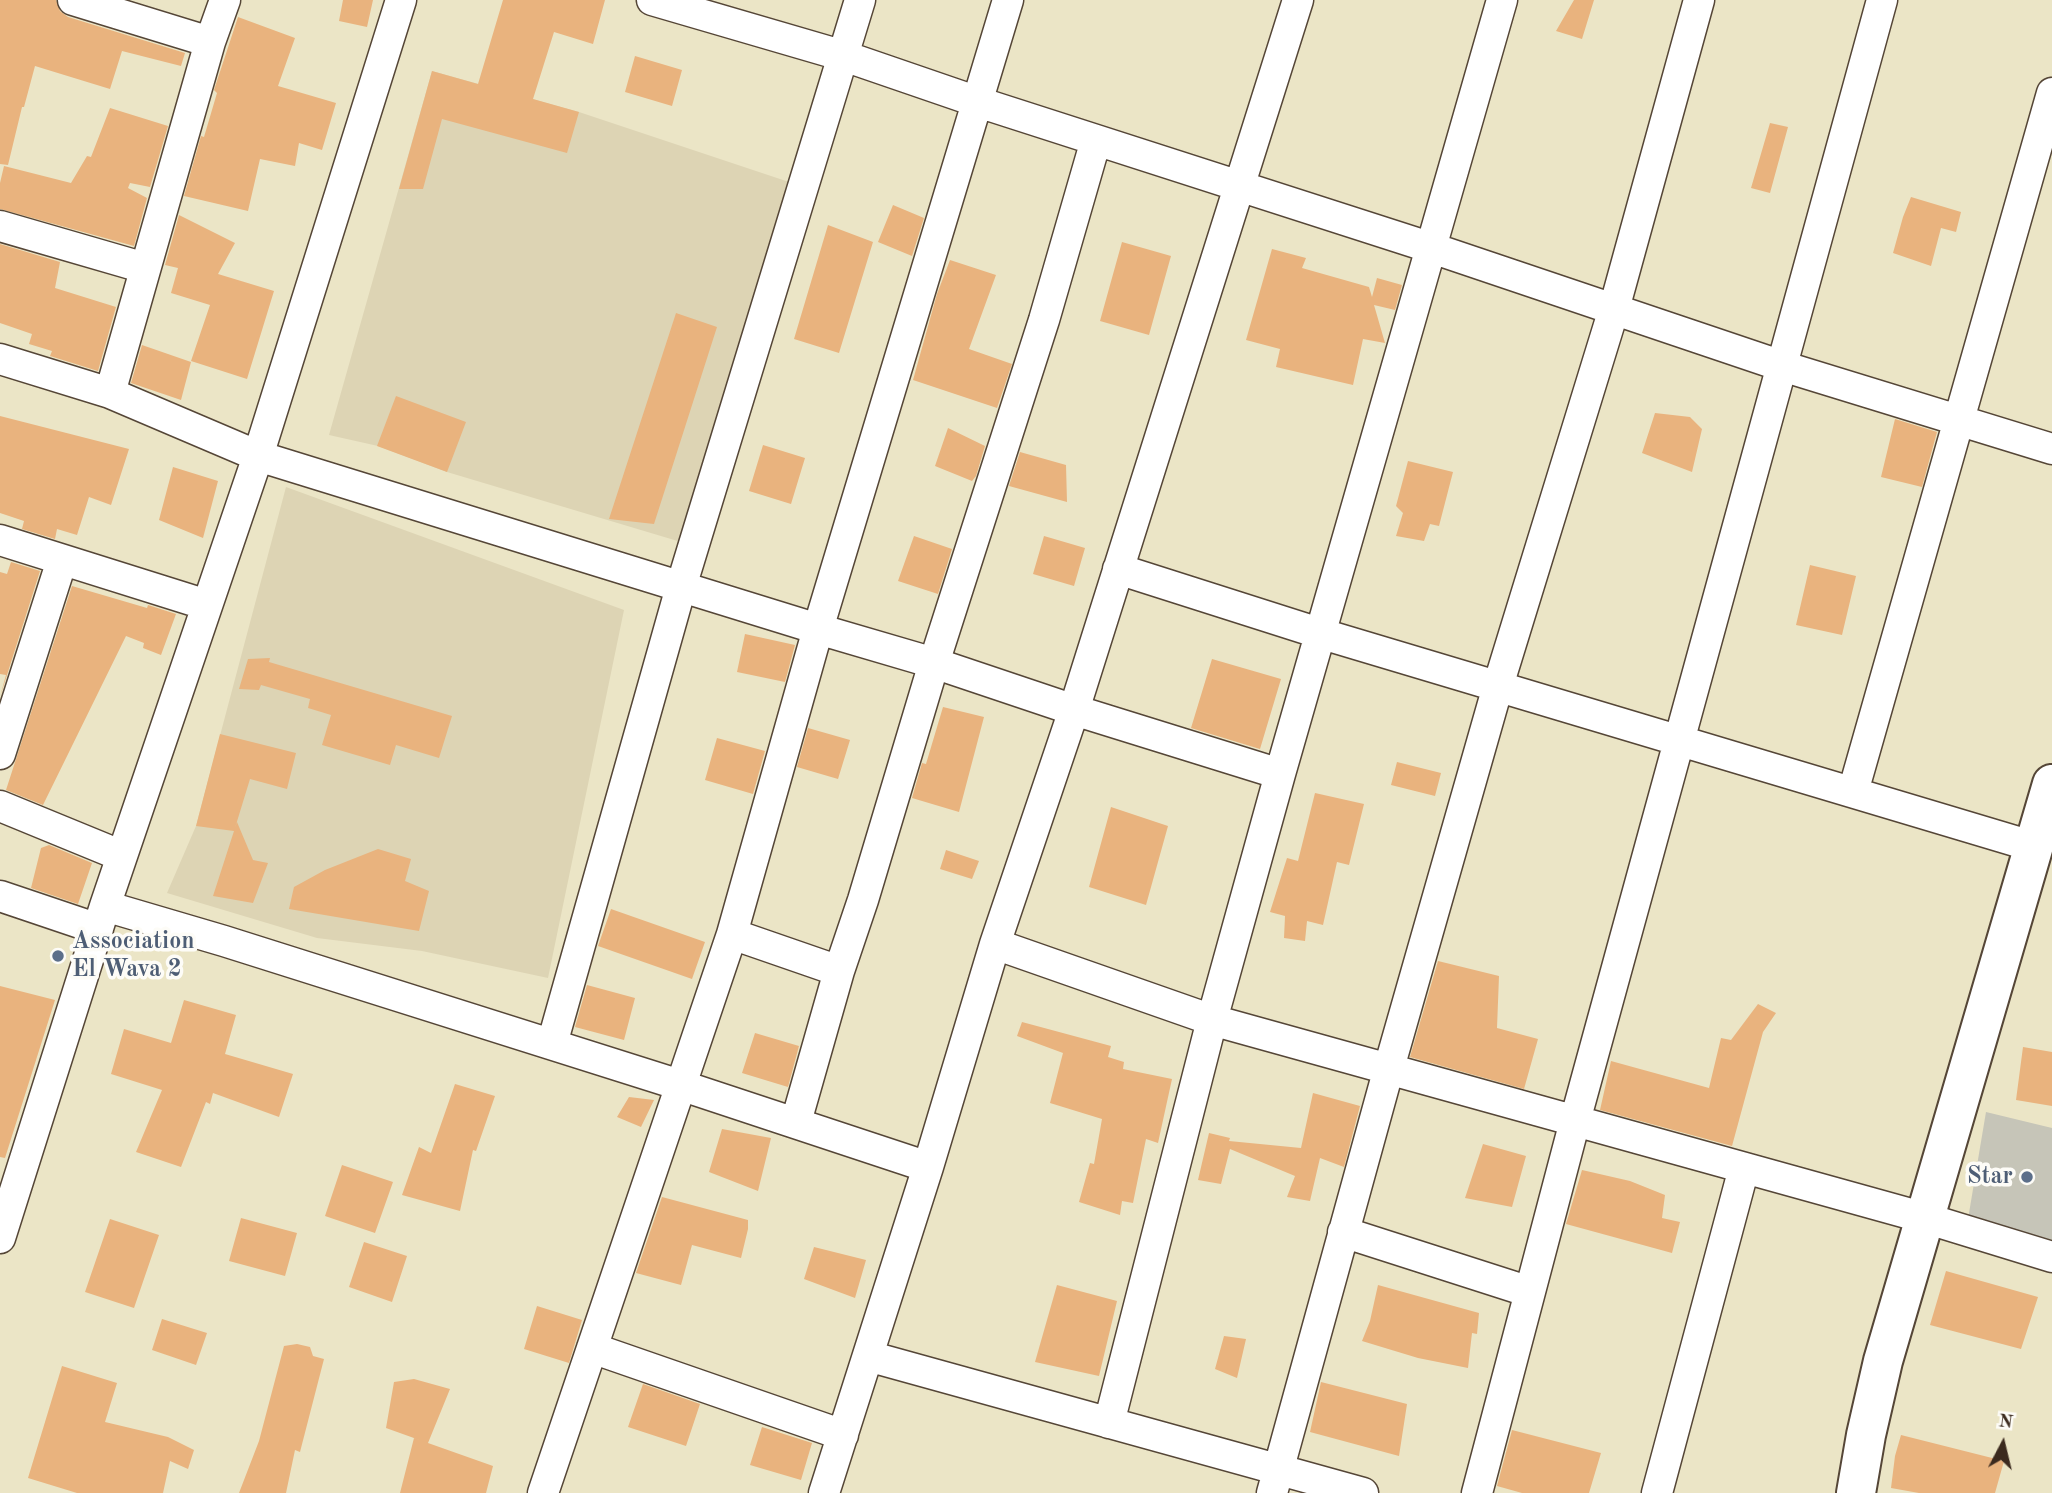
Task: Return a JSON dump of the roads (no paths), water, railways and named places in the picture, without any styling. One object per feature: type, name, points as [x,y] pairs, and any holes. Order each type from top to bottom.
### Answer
[{"type":"street","points":[[73,0],[209,42]]},
{"type":"street","points":[[110,393],[209,42],[225,0]]},
{"type":"street","points":[[0,1238],[101,918],[258,456],[401,0]]},
{"type":"street","points":[[652,0],[844,56],[1096,141],[1432,248],[1782,366],[2052,449]]},
{"type":"street","points":[[552,1044],[681,587],[860,0]]},
{"type":"street","points":[[543,1493],[732,934],[818,629],[1008,0]]},
{"type":"street","points":[[824,1493],[928,1167],[995,944],[1074,710],[1298,0]]},
{"type":"street","points":[[1110,1423],[1212,1020],[1502,0]]},
{"type":"street","points":[[1275,1481],[1498,686],[1614,309],[1699,0]]},
{"type":"street","points":[[1476,1493],[1882,0]]},
{"type":"street","points":[[1853,792],[2052,93]]},
{"type":"street","points":[[796,1122],[839,971],[1044,320],[1096,141]]},
{"type":"street","points":[[0,226],[145,268]]},
{"type":"street","points":[[0,359],[110,393],[258,456],[934,663],[1280,774]]},
{"type":"street","points":[[0,540],[207,605]]},
{"type":"street","points":[[0,754],[62,560]]},
{"type":"street","points":[[1118,569],[1320,633],[2043,849]]},
{"type":"street","points":[[1856,1493],[1883,1361],[1925,1218],[2043,849],[2052,785]]},
{"type":"street","points":[[0,806],[122,856]]},
{"type":"street","points":[[0,897],[237,946],[796,1122],[928,1167]]},
{"type":"street","points":[[732,934],[839,971]]},
{"type":"street","points":[[995,944],[1212,1020],[1925,1218],[2052,1257]]},
{"type":"street","points":[[1657,1493],[1745,1168]]},
{"type":"street","points":[[1343,1232],[1530,1292]]},
{"type":"street","points":[[592,1348],[842,1435]]},
{"type":"street","points":[[868,1356],[1110,1423],[1275,1481],[1363,1493]]},
{"type":"place","name":"Association El Wava 2","points":[[58,956]]},
{"type":"place","name":"Star","points":[[2027,1177]]}]
